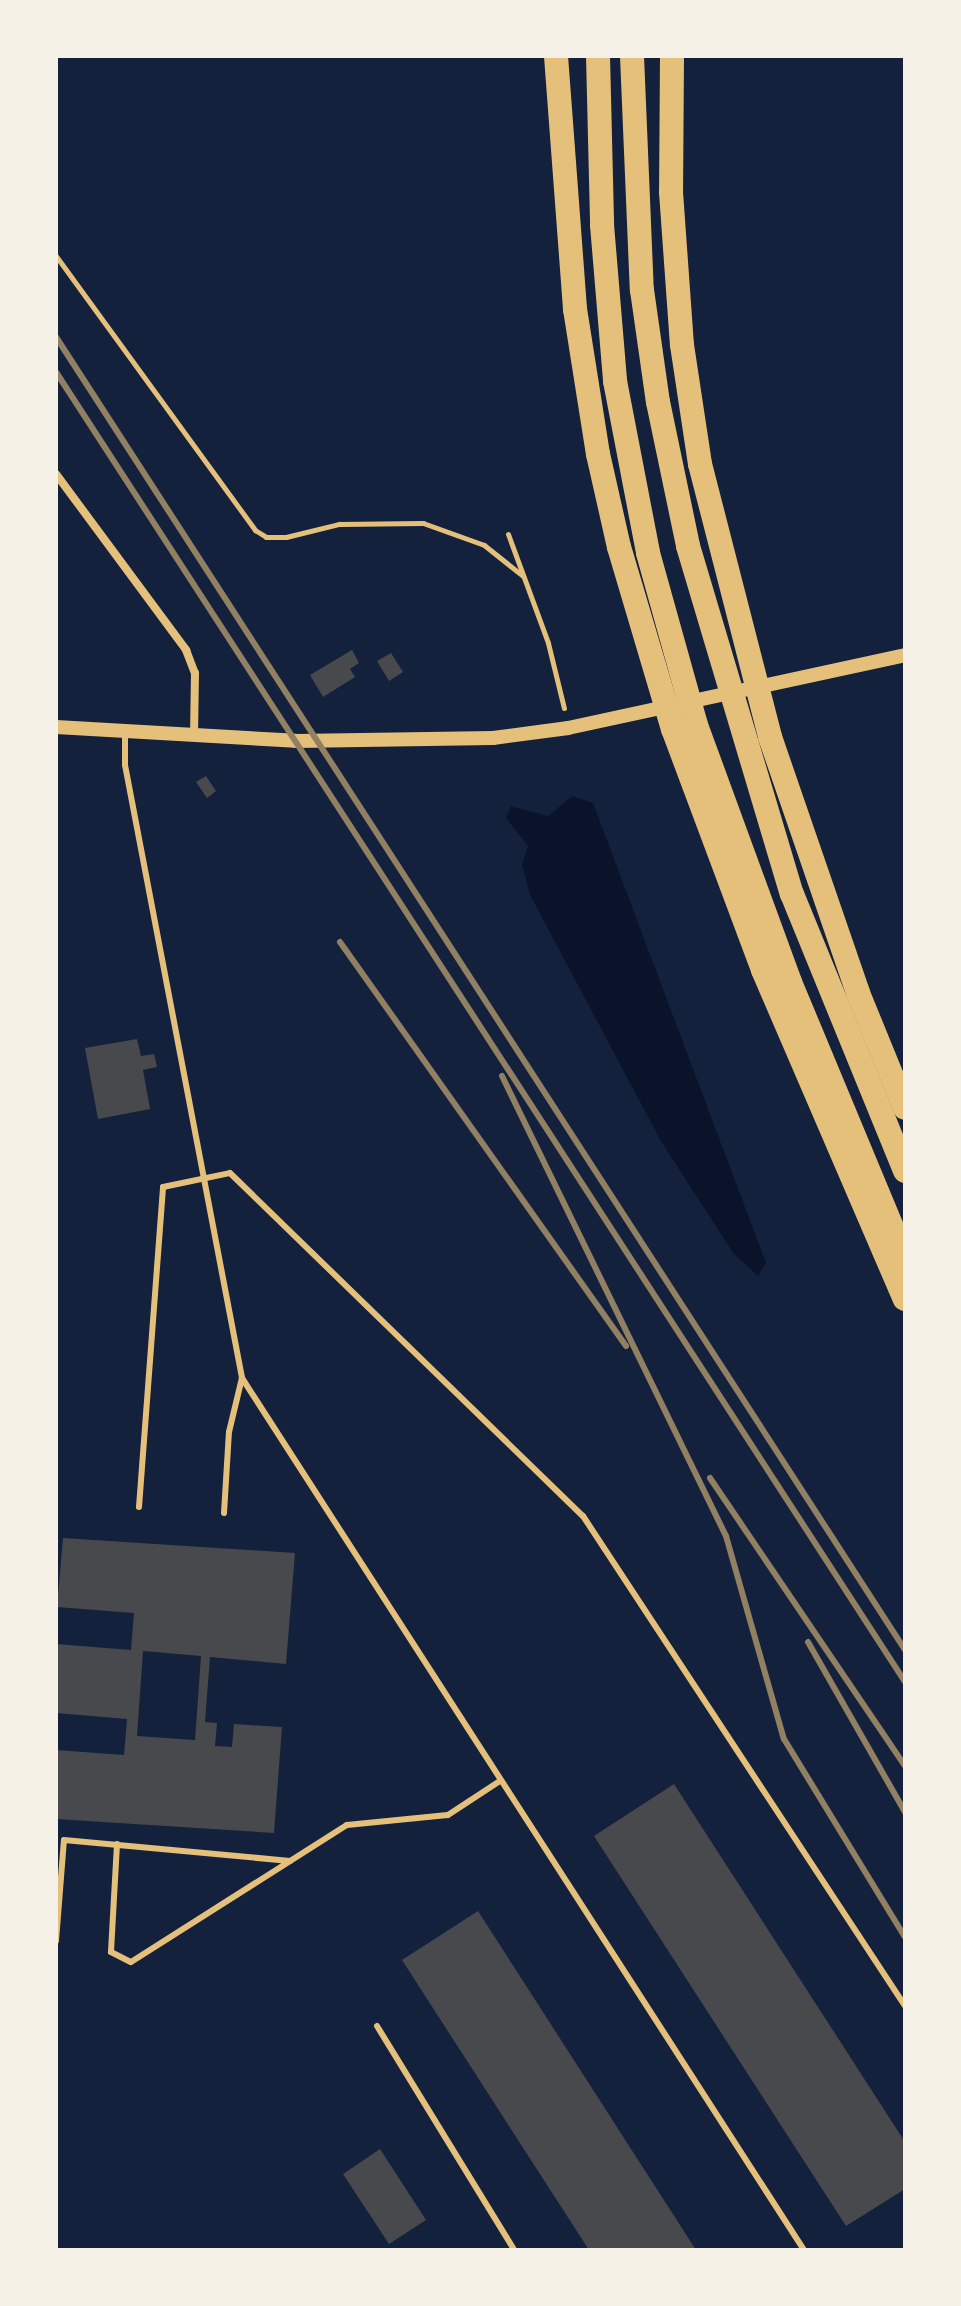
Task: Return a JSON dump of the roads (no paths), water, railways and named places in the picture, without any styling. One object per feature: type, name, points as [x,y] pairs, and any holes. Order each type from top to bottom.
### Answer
[{"type":"highway","points":[[556,56],[574,295],[595,439],[619,547],[659,685],[684,727],[905,1258]]},
{"type":"highway","points":[[598,56],[602,225],[615,381],[648,553],[683,679],[684,727],[763,970],[905,1299]]},
{"type":"highway","points":[[632,56],[642,290],[658,402],[721,669],[792,894],[905,1171]]},
{"type":"highway","points":[[672,56],[671,192],[682,345],[700,464],[747,663],[761,709],[848,965],[905,1108]]},
{"type":"street","points":[[56,474],[186,650],[195,673],[194,736]]},
{"type":"street","points":[[56,727],[194,736],[422,741],[568,728],[905,655]]},
{"type":"lane","points":[[125,731],[125,765],[200,1179],[242,1378],[804,2250]]},
{"type":"lane","points":[[139,1507],[163,1187],[230,1173],[583,1516],[905,2006]]},
{"type":"lane","points":[[224,1513],[229,1432],[242,1378]]},
{"type":"lane","points":[[117,1844],[111,1952],[131,1962],[347,1825],[448,1815],[500,1781]]},
{"type":"lane","points":[[56,1941],[64,1840],[290,1861]]},
{"type":"lane","points":[[377,2026],[514,2250]]},
{"type":"water","points":[[572,796],[593,803],[766,1263],[758,1276],[734,1254],[662,1143],[530,895],[522,864],[528,846],[506,818],[511,806],[548,816]]},
{"type":"railway","points":[[56,337],[905,1650]]},
{"type":"railway","points":[[56,372],[905,1682]]},
{"type":"railway","points":[[340,942],[626,1346]]},
{"type":"railway","points":[[502,1076],[726,1536],[784,1739],[905,1937]]},
{"type":"railway","points":[[710,1478],[905,1766]]},
{"type":"railway","points":[[808,1642],[905,1812]]}]
